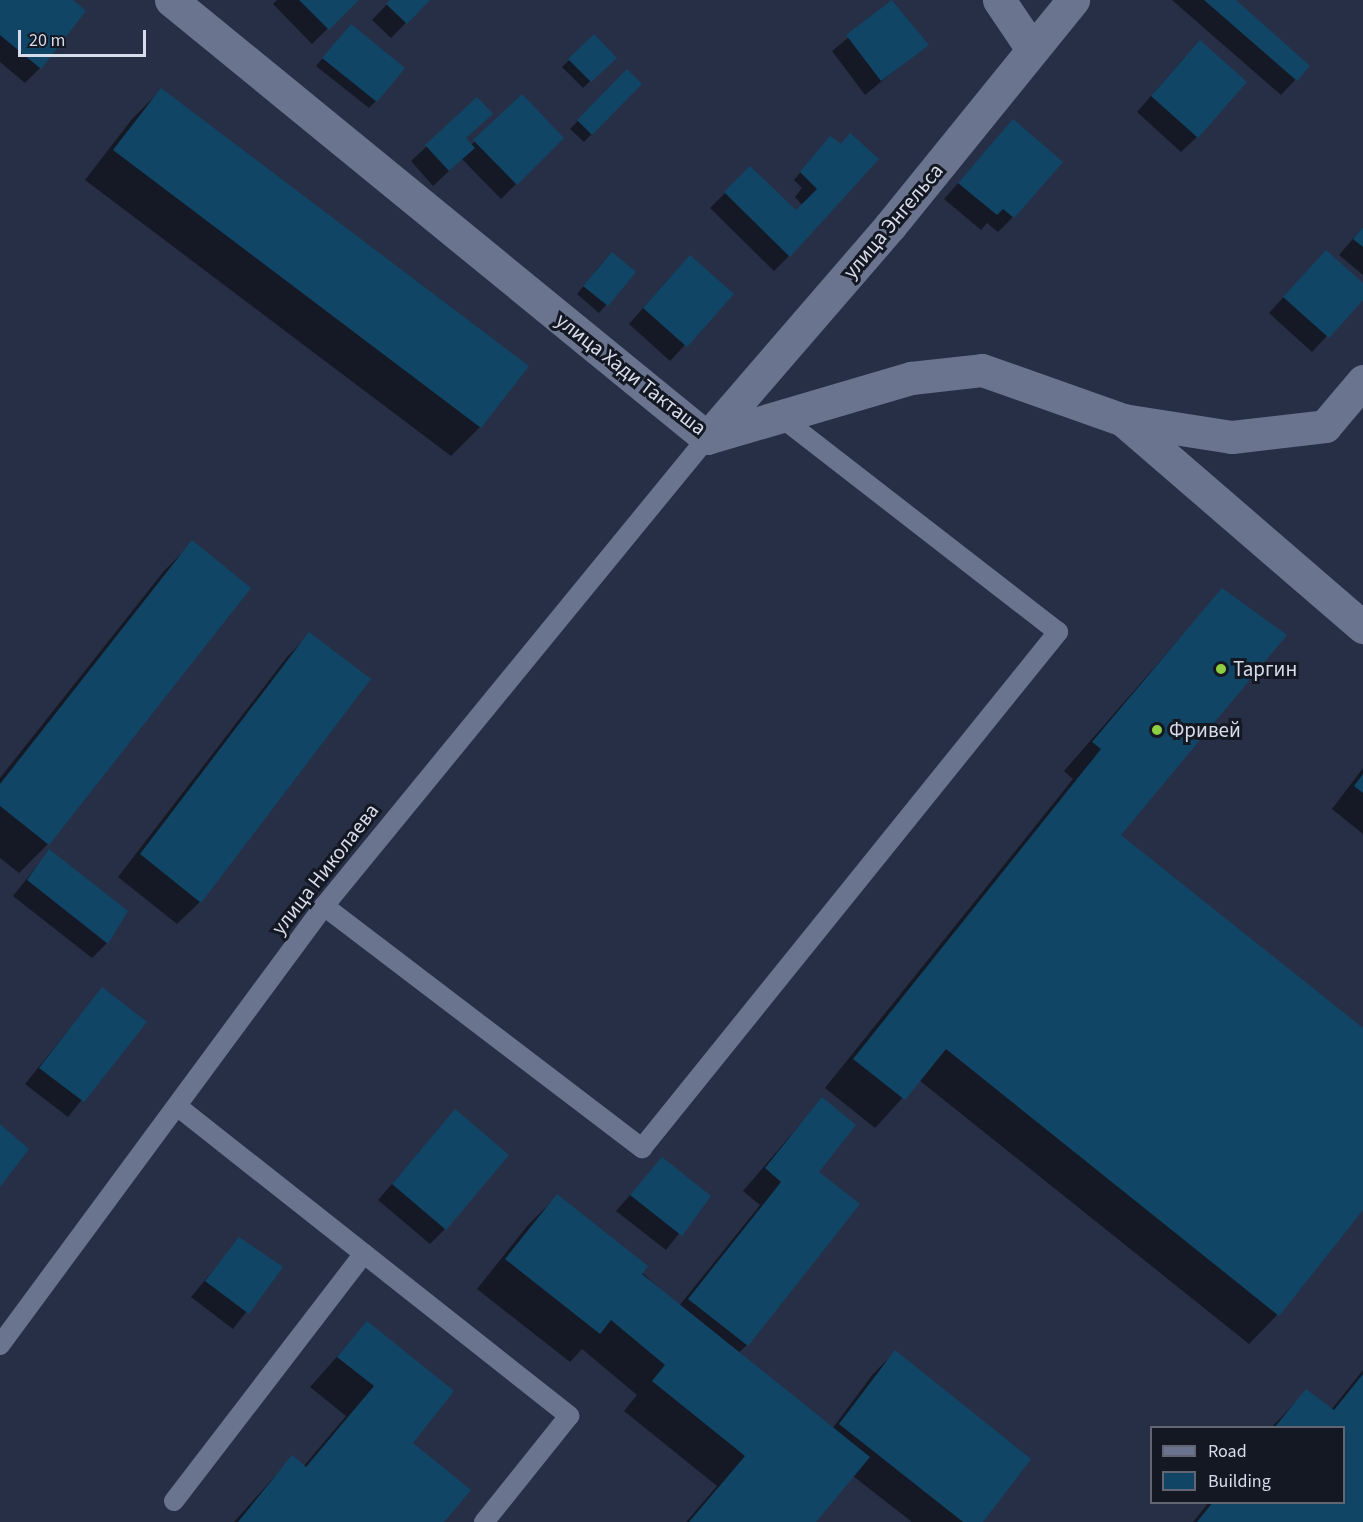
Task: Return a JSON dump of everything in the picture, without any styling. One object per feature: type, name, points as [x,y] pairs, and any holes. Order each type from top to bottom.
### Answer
[{"type":"street","name":"улица Хади Такташа","points":[[171,0],[707,438],[911,378],[982,370],[1123,420],[1232,437],[1325,426],[1363,381]]},
{"type":"street","points":[[999,0],[1032,49]]},
{"type":"street","name":"улица Энгельса","points":[[707,438],[890,226],[1073,0]]},
{"type":"street","points":[[1123,420],[1363,627]]},
{"type":"lane","points":[[324,906],[642,1148],[1058,632],[781,417]]},
{"type":"lane","name":"улица Николаева","points":[[0,1345],[324,906],[707,438]]},
{"type":"lane","points":[[177,1106],[569,1416],[484,1522]]},
{"type":"lane","points":[[174,1501],[364,1253]]},
{"type":"building","points":[[0,0],[73,0],[86,11],[41,69],[0,35]]},
{"type":"building","points":[[299,0],[359,0],[329,30]]},
{"type":"building","points":[[390,0],[430,0],[407,24],[386,4]]},
{"type":"building","points":[[892,0],[929,45],[881,81],[846,35]]},
{"type":"building","points":[[1204,0],[1236,0],[1310,66],[1297,81]]},
{"type":"building","points":[[351,24],[405,68],[377,102],[322,58]]},
{"type":"building","points":[[594,34],[617,58],[591,82],[568,59]]},
{"type":"building","points":[[1200,40],[1247,82],[1198,138],[1151,96]]},
{"type":"building","points":[[627,69],[642,84],[592,135],[577,120]]},
{"type":"building","points":[[161,88],[529,366],[481,428],[113,150]]},
{"type":"building","points":[[522,94],[564,138],[517,185],[473,140]]},
{"type":"building","points":[[477,97],[493,114],[466,138],[475,148],[449,171],[425,145]]},
{"type":"building","points":[[1013,119],[1063,162],[1014,218],[1003,209],[997,215],[958,183]]},
{"type":"building","points":[[850,133],[879,159],[790,257],[724,192],[750,166],[796,210],[817,189],[800,172],[830,136],[841,144]]},
{"type":"building","points":[[1363,227],[1363,247],[1353,239]]},
{"type":"building","points":[[1326,250],[1363,283],[1363,300],[1329,338],[1283,297]]},
{"type":"building","points":[[612,252],[636,272],[608,306],[583,286]]},
{"type":"building","points":[[690,255],[734,294],[687,347],[643,308]]},
{"type":"building","points":[[192,540],[251,588],[49,845],[0,806],[0,784]]},
{"type":"building","points":[[1222,588],[1287,635],[1121,835],[1363,1028],[1363,1210],[1279,1316],[946,1049],[905,1100],[853,1059],[1101,749],[1092,742]]},
{"type":"building","points":[[309,632],[371,679],[201,903],[140,854]]},
{"type":"building","points":[[1363,774],[1363,793],[1354,786]]},
{"type":"building","points":[[49,849],[128,911],[108,944],[27,880]]},
{"type":"building","points":[[102,987],[147,1022],[84,1102],[39,1068]]},
{"type":"building","points":[[822,1097],[856,1125],[819,1172],[860,1204],[748,1346],[688,1299],[781,1182],[765,1168]]},
{"type":"building","points":[[455,1109],[509,1155],[446,1230],[392,1184]]},
{"type":"building","points":[[0,1124],[29,1149],[0,1187]]},
{"type":"building","points":[[662,1157],[711,1196],[682,1236],[630,1195]]},
{"type":"building","points":[[557,1194],[648,1266],[642,1274],[870,1457],[816,1522],[689,1522],[745,1456],[652,1381],[665,1365],[611,1320],[600,1334],[505,1259]]},
{"type":"building","points":[[239,1237],[283,1267],[249,1314],[205,1281]]},
{"type":"building","points":[[367,1321],[454,1391],[413,1443],[471,1490],[444,1522],[238,1522],[292,1455],[306,1467],[374,1386],[337,1357]]},
{"type":"building","points":[[895,1350],[1031,1459],[983,1522],[963,1522],[839,1424]]},
{"type":"building","points":[[1363,1374],[1363,1522],[1197,1522],[1211,1504],[1345,1504],[1345,1426],[1276,1426],[1306,1389],[1334,1410]]},
{"type":"place","name":"Таргин","points":[[1221,669]]},
{"type":"place","name":"Фривей","points":[[1157,730]]}]
